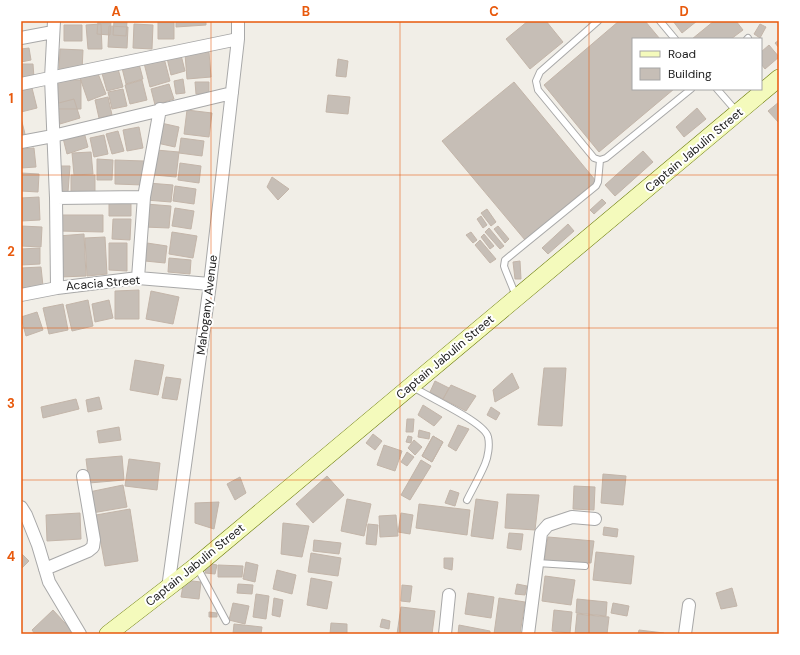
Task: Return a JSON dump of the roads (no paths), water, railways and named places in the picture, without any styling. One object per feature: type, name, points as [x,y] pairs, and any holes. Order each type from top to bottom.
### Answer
[{"type":"street","name":"Mahogany Avenue","points":[[168,588],[210,284],[238,39],[238,21]]},
{"type":"street","points":[[21,38],[53,26],[51,78],[56,198],[57,288]]},
{"type":"street","points":[[21,84],[238,39]]},
{"type":"street","name":"Captain Jabulin Street","points":[[108,634],[196,566],[779,78]]},
{"type":"street","points":[[21,142],[53,136],[160,109],[232,93]]},
{"type":"street","points":[[138,278],[144,197],[160,109]]},
{"type":"street","points":[[56,198],[144,197]]},
{"type":"street","name":"Acacia Street","points":[[21,295],[57,288],[138,278],[210,284]]},
{"type":"street","points":[[45,569],[88,551],[93,547],[94,540],[83,476]]},
{"type":"street","points":[[21,507],[36,539],[49,582],[80,634]]},
{"type":"street","points":[[528,634],[541,534],[548,525],[572,516],[595,519]]},
{"type":"street","points":[[445,634],[449,594]]},
{"type":"street","points":[[685,634],[689,605]]},
{"type":"lane","points":[[598,21],[540,72],[536,80],[538,90],[594,158],[600,160],[606,158],[690,90]]},
{"type":"lane","points":[[660,21],[674,38]]},
{"type":"lane","points":[[718,90],[738,113]]},
{"type":"lane","points":[[517,298],[505,270],[504,266],[506,260],[596,186],[598,182],[600,160]]},
{"type":"lane","points":[[411,385],[423,394],[472,420],[482,428],[488,436],[489,450],[485,464],[467,500]]},
{"type":"lane","points":[[537,563],[585,566]]},
{"type":"lane","points":[[196,566],[226,621]]}]
